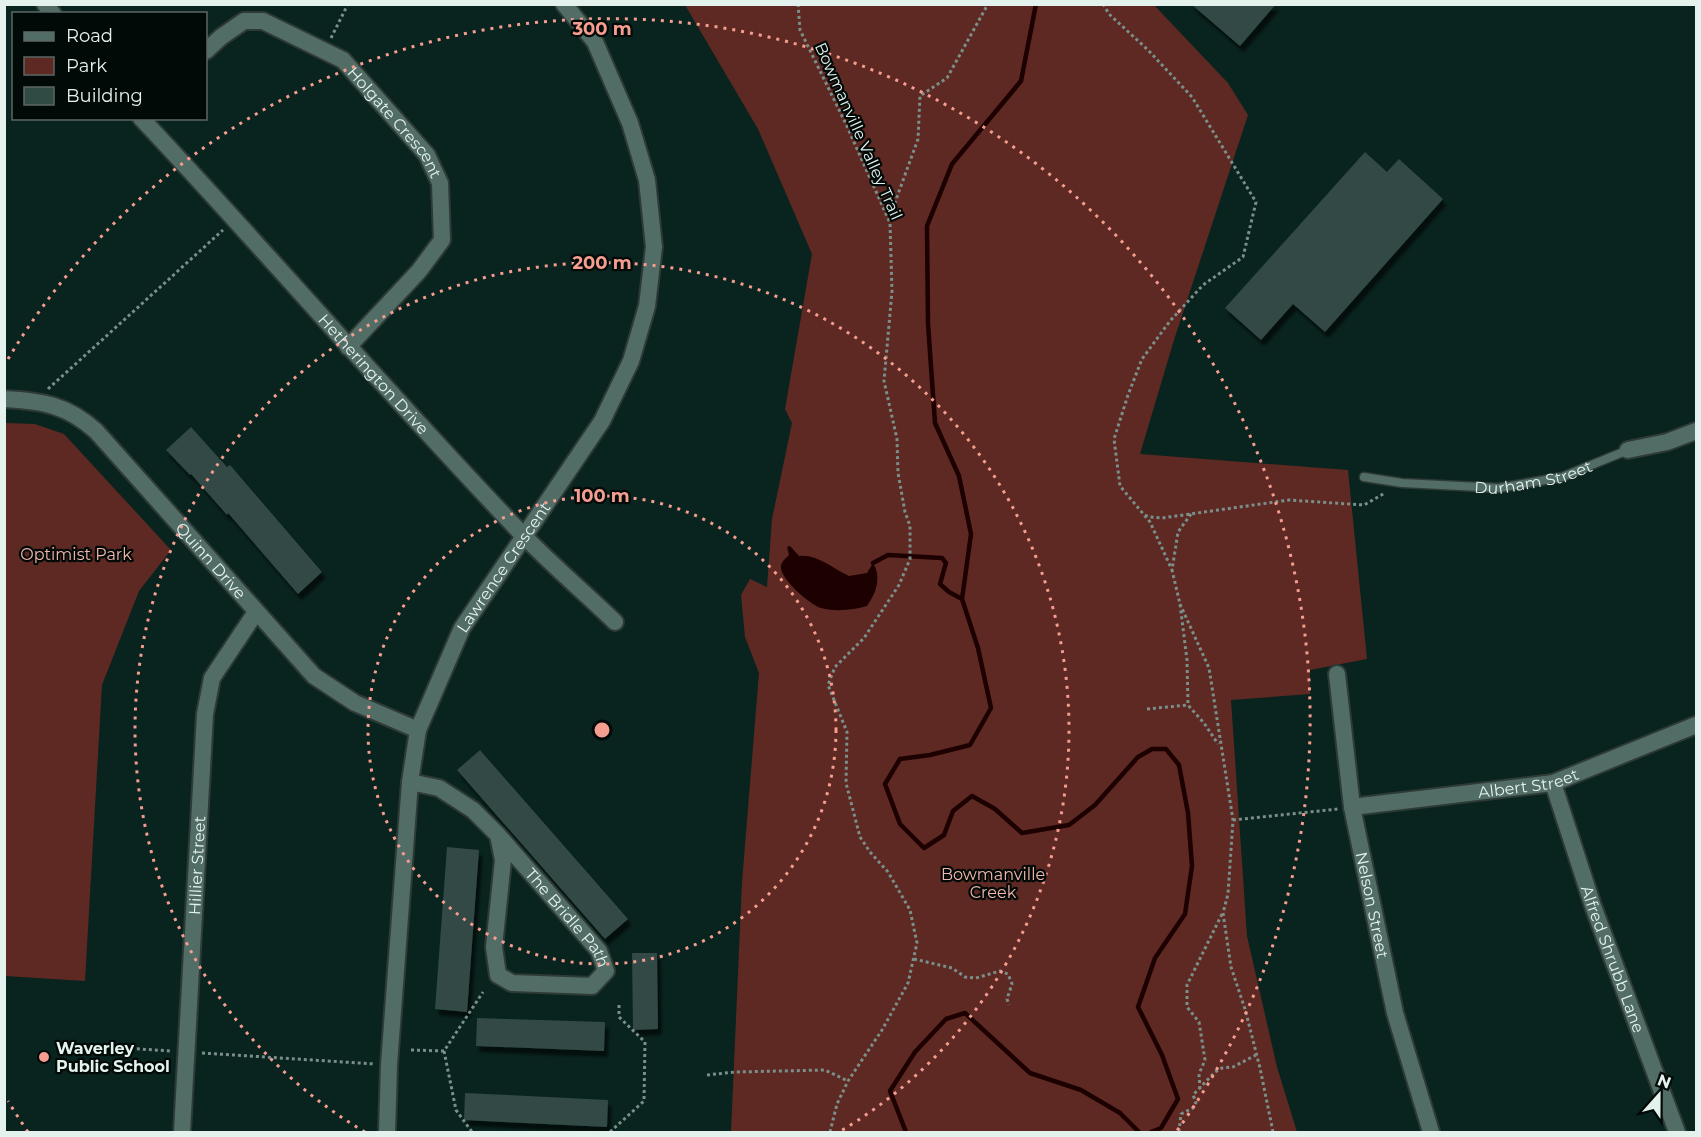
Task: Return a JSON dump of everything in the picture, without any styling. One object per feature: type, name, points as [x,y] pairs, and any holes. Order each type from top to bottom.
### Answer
[{"type":"street","name":"Lawrence Crescent","points":[[387,1132],[389,1065],[410,782],[418,730],[462,628],[602,421],[631,361],[647,306],[654,247],[647,180],[630,123],[595,42],[564,4]]},
{"type":"street","name":"Holgate Crescent","points":[[207,50],[220,37],[244,21],[263,21],[325,50],[343,60],[427,155],[440,183],[442,240],[419,271],[348,346]]},
{"type":"street","name":"Hetherington Drive","points":[[143,120],[524,536],[615,622]]},
{"type":"street","name":"Quinn Drive","points":[[4,399],[45,402],[82,418],[314,676],[355,703],[418,730]]},
{"type":"street","name":"Durham Street","points":[[1628,450],[1667,442],[1696,431]]},
{"type":"street","name":"Hillier Street","points":[[182,1132],[205,714],[212,678],[256,612]]},
{"type":"street","name":"Nelson Street","points":[[1337,675],[1352,807],[1395,1013],[1431,1132]]},
{"type":"street","name":"Albert Street","points":[[1352,807],[1553,783],[1696,725]]},
{"type":"street","name":"The Bridle Path","points":[[410,782],[439,788],[473,810],[498,835],[599,951],[606,971],[592,986],[512,983],[498,975],[494,948],[503,860],[498,835]]},
{"type":"street","name":"Alfred Shrubb Lane","points":[[1553,783],[1593,906],[1677,1132]]},
{"type":"lane","name":"Durham Street","points":[[1364,477],[1402,483],[1499,488],[1562,477],[1628,450]]},
{"type":"path","points":[[325,50],[348,4]]},
{"type":"path","name":"Bowmanville Valley Trail","points":[[798,4],[800,30],[845,122],[890,223],[892,291],[884,381],[897,439],[898,473],[910,526],[910,559],[899,585],[864,638],[836,667],[828,685],[847,732],[846,783],[860,837],[888,872],[910,910],[917,943],[908,983],[882,1030],[848,1081],[837,1104],[830,1132]]},
{"type":"path","points":[[890,223],[893,207],[918,139],[920,96],[947,78],[988,4]]},
{"type":"path","points":[[1103,4],[1109,14],[1148,50],[1192,97],[1256,202],[1243,257],[1203,285],[1170,321],[1142,359],[1114,439],[1120,486],[1152,527],[1172,570],[1180,604],[1187,660],[1188,705],[1204,723],[1220,748]]},
{"type":"path","points":[[50,386],[235,218]]},
{"type":"path","points":[[1143,514],[1149,518],[1162,518],[1289,500],[1364,505],[1402,483]]},
{"type":"path","points":[[1172,570],[1178,532],[1191,514]]},
{"type":"path","points":[[1152,527],[1162,518]]},
{"type":"path","points":[[1180,604],[1209,668],[1233,820],[1228,894],[1223,913],[1187,985],[1187,1007],[1198,1022],[1205,1060],[1199,1074],[1200,1089]]},
{"type":"path","points":[[1147,709],[1188,705]]},
{"type":"path","points":[[1233,820],[1352,807]]},
{"type":"path","points":[[1223,913],[1231,967],[1245,1009],[1273,1132]]},
{"type":"path","points":[[914,959],[952,968],[965,977],[976,978],[1000,971],[1008,974],[1012,984],[1007,999],[1009,1005]]},
{"type":"path","points":[[472,1132],[456,1110],[444,1051],[483,992]]},
{"type":"path","points":[[610,1132],[644,1101],[645,1042],[619,1017],[618,1002]]},
{"type":"path","points":[[77,1045],[389,1065]]},
{"type":"path","points":[[411,1050],[444,1051]]},
{"type":"path","points":[[1179,1132],[1181,1114],[1193,1108],[1196,1102],[1193,1095],[1215,1072],[1222,1068],[1233,1067],[1256,1055]]},
{"type":"path","points":[[706,1075],[825,1070],[848,1081]]},
{"type":"green space","name":"Bowmanville Creek","points":[[685,5],[1154,5],[1228,83],[1248,115],[1174,340],[1140,454],[1348,470],[1367,659],[1310,670],[1310,694],[1231,700],[1247,936],[1277,1067],[1297,1132],[731,1132],[742,882],[759,673],[745,637],[741,595],[750,579],[767,587],[772,519],[792,423],[785,409],[812,254],[758,129]]},
{"type":"green space","name":"Optimist Park","points":[[5,423],[35,424],[64,434],[171,550],[139,591],[102,685],[85,981],[5,976]]},
{"type":"shaded area","points":[[790,546],[799,556],[818,559],[849,576],[867,573],[873,563],[877,574],[877,585],[867,606],[833,610],[816,606],[803,597],[790,584],[782,571],[781,566],[789,555],[787,547]]},
{"type":"building","points":[[1191,4],[1276,4],[1240,46]]},
{"type":"building","points":[[1365,152],[1387,172],[1399,159],[1443,199],[1325,332],[1293,304],[1261,340],[1225,308]]},
{"type":"building","points":[[191,427],[227,467],[230,465],[322,572],[298,594],[228,513],[227,515],[191,474],[166,450]]},
{"type":"building","points":[[480,750],[628,919],[605,939],[457,770]]},
{"type":"building","points":[[447,847],[479,850],[467,1012],[435,1009]]},
{"type":"building","points":[[632,953],[657,953],[658,1029],[633,1030]]},
{"type":"building","points":[[477,1018],[605,1022],[604,1051],[476,1046]]},
{"type":"building","points":[[465,1093],[608,1100],[607,1127],[464,1120]]},
{"type":"waterway","name":"Bowmanville Creek","points":[[1036,4],[1021,81],[952,164],[927,226],[928,324],[935,423],[959,476],[971,534],[962,599],[978,648],[991,708],[970,745],[930,755],[900,759],[885,784],[900,824],[924,848],[944,835],[953,811],[972,796],[995,809],[1022,833],[1069,825],[1095,805],[1138,757],[1152,749],[1166,749],[1179,765],[1188,813],[1192,866],[1185,914],[1155,958],[1138,1007],[1162,1055],[1178,1099],[1161,1128],[1151,1132]]},
{"type":"waterway","points":[[873,563],[888,555],[942,558],[946,563],[940,584],[962,599]]},
{"type":"waterway","name":"Bowmanville Creek","points":[[906,1132],[890,1091],[915,1052],[946,1019],[965,1013],[1030,1073],[1081,1090],[1120,1113],[1139,1132]]},
{"type":"place","name":"Waverley Public School","points":[[44,1057]]}]
